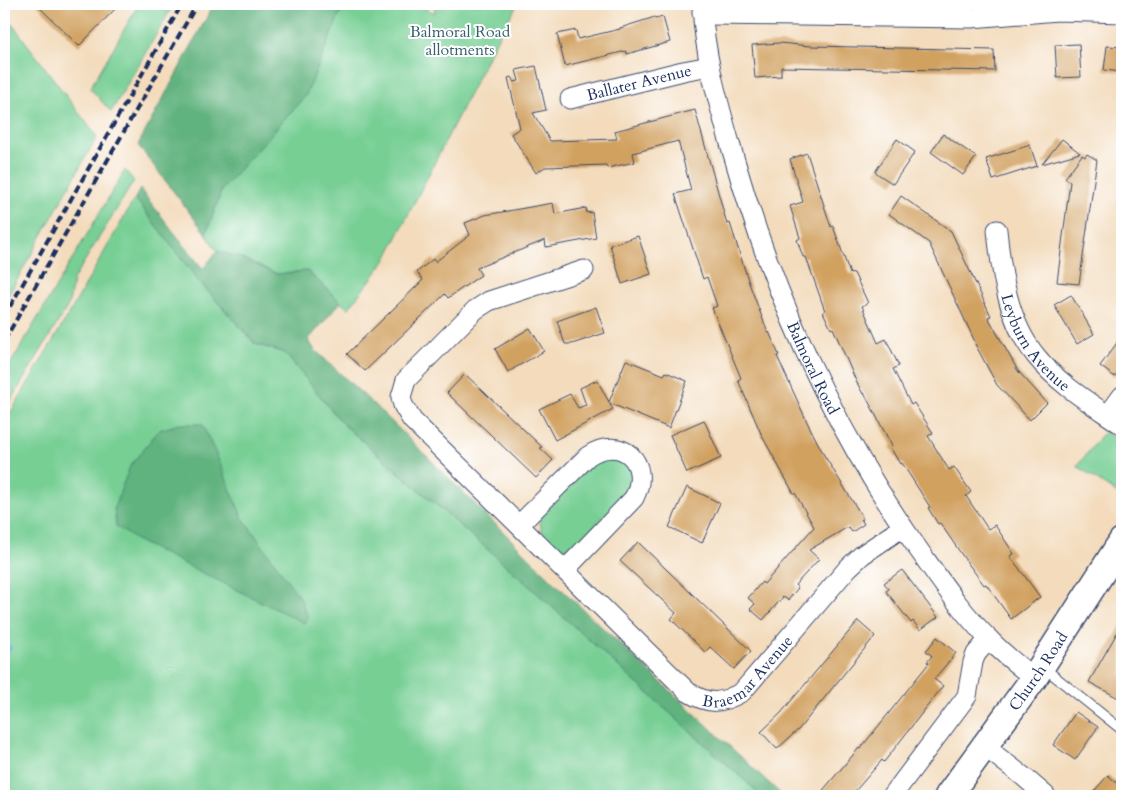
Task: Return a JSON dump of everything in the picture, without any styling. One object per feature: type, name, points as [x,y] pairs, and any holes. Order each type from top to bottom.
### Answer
[{"type":"main road","name":"Church Road","points":[[948,796],[1037,672],[1122,541]]},
{"type":"street","points":[[702,8],[712,14],[866,11],[971,18],[1058,11],[1122,14]]},
{"type":"street","name":"Balmoral Road","points":[[702,8],[710,66],[741,184],[761,244],[787,310],[836,414],[864,465],[903,527],[944,584],[988,639],[1037,672]]},
{"type":"street","name":"Ballater Avenue","points":[[570,99],[710,66]]},
{"type":"street","name":"Leyburn Avenue","points":[[997,230],[1000,257],[1011,307],[1019,328],[1035,355],[1058,379],[1115,420]]},
{"type":"street","name":"Braemar Avenue","points":[[584,270],[481,306],[412,373],[403,389],[401,397],[403,406],[407,413],[688,692],[699,699],[710,702],[721,701],[738,695],[749,686],[848,568],[879,542],[903,527]]},
{"type":"street","points":[[1115,420],[1122,396]]},
{"type":"street","points":[[519,525],[588,456],[598,450],[609,448],[620,449],[629,455],[637,465],[640,477],[639,488],[634,498],[565,570]]},
{"type":"street","points":[[892,796],[962,704],[970,687],[971,670],[976,654],[988,639]]},
{"type":"street","points":[[985,747],[1046,796]]},
{"type":"lane","points":[[1037,672],[1122,730]]},
{"type":"green space","points":[[139,4],[174,4],[111,112],[90,88]]},
{"type":"green space","points":[[214,4],[344,4],[306,95],[222,189],[206,234],[138,145]]},
{"type":"green space","name":"Balmoral Road allotments","points":[[343,4],[415,4],[435,13],[434,4],[518,4],[498,37],[385,261],[348,309],[307,271],[277,274],[243,259],[217,251],[206,234],[222,189],[306,95]]},
{"type":"green space","points":[[4,13],[97,137],[4,303]]},
{"type":"green space","points":[[125,170],[134,181],[73,280],[69,304],[4,412],[4,375]]},
{"type":"green space","points":[[140,189],[203,269],[217,251],[243,259],[277,274],[307,271],[341,302],[308,340],[315,350],[385,415],[558,586],[783,796],[762,796],[517,575],[342,423],[285,353],[256,344],[196,278],[135,198]]},
{"type":"green space","points":[[135,198],[196,278],[255,344],[285,353],[342,423],[517,575],[762,796],[4,796],[4,424]]},
{"type":"green space","points":[[179,424],[202,424],[242,517],[300,598],[308,618],[304,623],[136,540],[116,526],[114,508],[130,466],[159,430]]},
{"type":"green space","points":[[1105,431],[1122,445],[1122,497],[1077,466]]},
{"type":"green space","points":[[611,456],[625,462],[631,469],[631,485],[614,507],[575,545],[563,548],[552,544],[541,529],[540,517],[594,460]]},
{"type":"building","points":[[36,4],[120,4],[79,46]]},
{"type":"building","points":[[655,17],[655,19],[663,17],[670,42],[627,54],[626,51],[565,66],[557,34],[576,30],[578,39],[620,29]]},
{"type":"building","points":[[779,43],[811,46],[994,50],[995,71],[781,67],[781,76],[755,78],[752,45]]},
{"type":"building","points":[[1079,44],[1081,77],[1057,78],[1055,45]]},
{"type":"building","points":[[1107,46],[1122,47],[1122,72],[1104,70]]},
{"type":"building","points":[[536,66],[546,110],[533,113],[550,141],[617,139],[615,131],[695,110],[727,224],[730,223],[749,283],[768,333],[779,355],[777,356],[824,455],[863,518],[861,519],[864,524],[852,532],[848,527],[809,550],[819,559],[795,585],[798,588],[788,600],[783,597],[763,620],[750,609],[755,604],[748,598],[762,582],[764,584],[814,527],[762,436],[738,380],[741,378],[712,308],[717,306],[707,277],[703,279],[675,194],[691,190],[678,141],[633,153],[635,162],[607,168],[606,165],[545,167],[536,173],[511,134],[520,128],[508,78],[511,77],[514,82],[519,81],[516,70]]},
{"type":"building","points":[[943,134],[976,157],[963,175],[931,152]]},
{"type":"building","points":[[897,139],[915,152],[893,184],[875,172]]},
{"type":"building","points":[[1062,139],[1080,153],[1042,164]]},
{"type":"building","points":[[1030,145],[1037,166],[993,180],[986,159]]},
{"type":"building","points":[[807,153],[831,227],[833,226],[850,274],[854,273],[868,303],[862,306],[878,343],[886,339],[899,366],[893,369],[911,405],[914,403],[933,433],[928,436],[949,470],[954,467],[971,492],[966,496],[988,529],[995,525],[1014,554],[1010,556],[1040,597],[1011,619],[986,584],[984,585],[964,558],[940,523],[938,524],[928,508],[930,507],[902,463],[900,464],[856,381],[833,328],[831,329],[823,312],[825,311],[806,257],[803,257],[797,240],[800,238],[790,206],[803,202],[790,159]]},
{"type":"building","points":[[1087,154],[1097,160],[1079,284],[1057,282],[1070,182],[1065,178],[1082,155],[1085,157]]},
{"type":"building","points":[[901,196],[951,231],[991,316],[988,317],[1018,371],[1047,403],[1030,420],[997,385],[975,344],[929,243],[889,214]]},
{"type":"building","points":[[553,203],[555,214],[586,208],[587,213],[592,212],[596,238],[546,247],[545,240],[477,268],[481,275],[448,298],[445,294],[365,371],[347,354],[423,280],[417,272],[433,259],[435,262],[470,235],[465,223],[485,215]]},
{"type":"building","points":[[638,236],[651,274],[622,284],[610,245]]},
{"type":"building","points":[[1071,295],[1094,334],[1077,344],[1054,305]]},
{"type":"building","points":[[596,307],[605,333],[572,344],[565,344],[557,321]]},
{"type":"building","points":[[530,328],[544,351],[508,372],[495,349]]},
{"type":"building","points":[[1122,336],[1122,366],[1115,377],[1100,366]]},
{"type":"building","points":[[626,360],[664,375],[666,372],[687,381],[669,428],[609,403],[613,409],[555,440],[539,409],[570,394],[578,408],[586,405],[580,388],[597,380],[609,402]]},
{"type":"building","points":[[465,374],[542,447],[540,448],[553,460],[536,478],[447,393]]},
{"type":"building","points":[[704,420],[721,458],[687,473],[670,435]]},
{"type":"building","points":[[687,487],[720,503],[702,543],[669,527]]},
{"type":"building","points":[[638,542],[751,651],[734,669],[710,647],[705,652],[671,619],[676,613],[620,561]]},
{"type":"building","points":[[902,570],[938,617],[920,630],[913,621],[911,623],[886,591],[889,589],[884,583]]},
{"type":"building","points":[[858,621],[875,636],[799,729],[777,749],[761,732],[781,713]]},
{"type":"building","points":[[1122,624],[1122,700],[1089,682]]},
{"type":"building","points":[[937,637],[956,653],[934,679],[943,686],[884,762],[882,760],[851,796],[818,796],[860,749],[929,663],[927,662],[932,656],[926,651]]},
{"type":"building","points":[[1076,712],[1098,727],[1075,760],[1053,745]]},
{"type":"building","points":[[1108,775],[1122,788],[1122,796],[1090,796]]},
{"type":"waterway","points":[[4,655],[9,648]]},
{"type":"railway","points":[[4,317],[182,4]]},
{"type":"railway","points":[[4,341],[197,4]]}]
